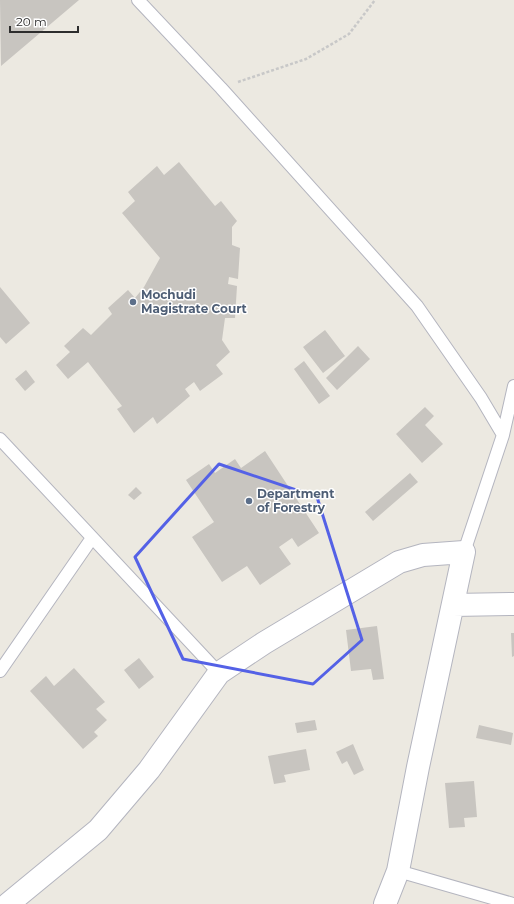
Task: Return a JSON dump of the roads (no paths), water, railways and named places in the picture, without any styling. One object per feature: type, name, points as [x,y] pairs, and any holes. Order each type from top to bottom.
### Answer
[{"type":"street","points":[[8,904],[98,830],[149,770],[219,673],[264,643],[399,562],[423,555],[464,552],[418,767],[398,871],[385,904]]},
{"type":"street","points":[[453,605],[514,604]]},
{"type":"lane","points":[[138,0],[221,88],[417,306],[481,398],[503,435]]},
{"type":"lane","points":[[464,552],[503,435],[514,386]]},
{"type":"lane","points":[[0,439],[219,673]]},
{"type":"lane","points":[[0,671],[92,538]]},
{"type":"lane","points":[[398,871],[513,904]]},
{"type":"place","name":"Mochudi Magistrate Court","points":[[133,302]]},
{"type":"place","name":"Department of Forestry","points":[[249,501]]}]
